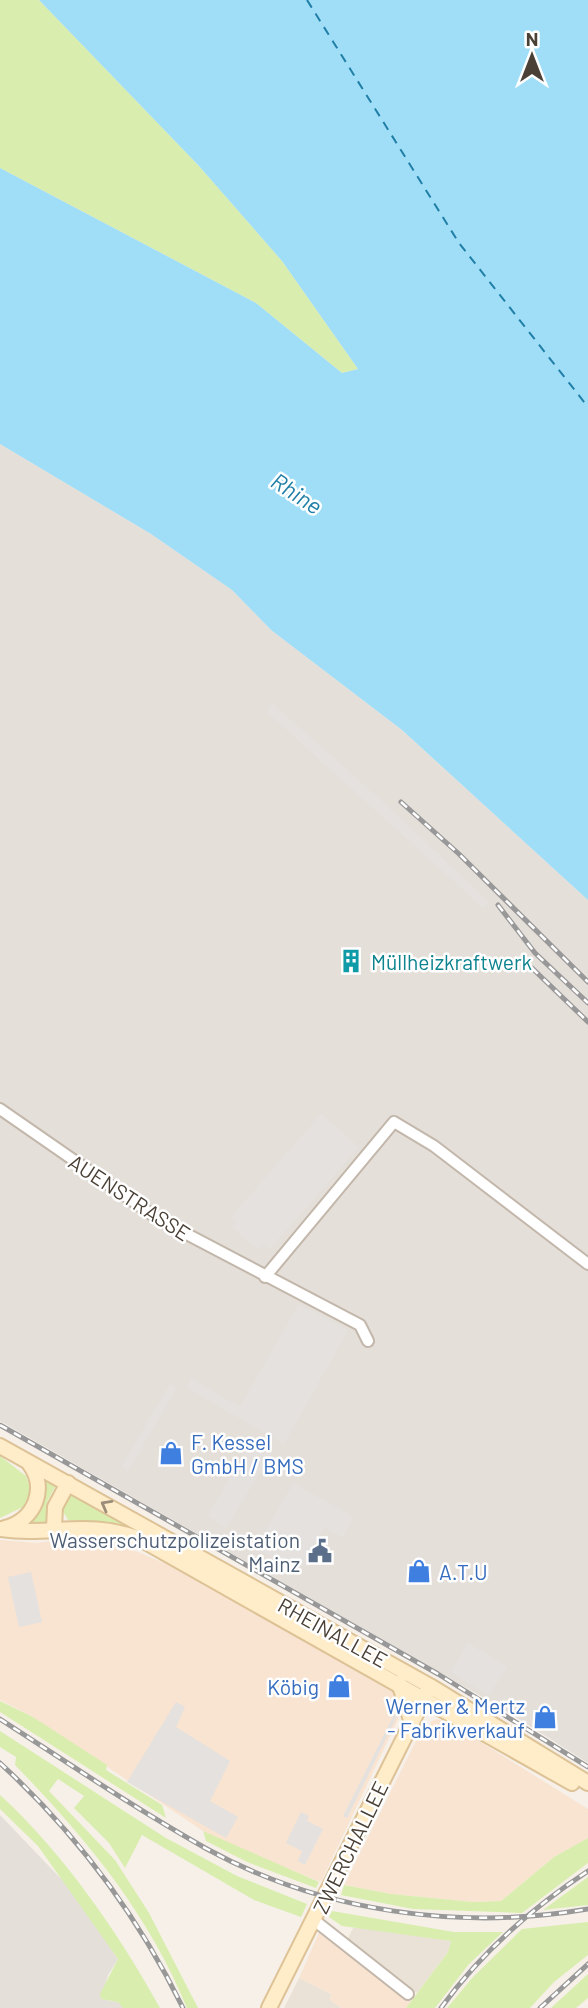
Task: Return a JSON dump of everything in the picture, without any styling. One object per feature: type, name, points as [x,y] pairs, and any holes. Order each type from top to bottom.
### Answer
[{"type":"main road","name":"RHEINALLEE","points":[[0,1446],[588,1783]]},
{"type":"main road","points":[[0,1529],[22,1521],[36,1502],[38,1484],[29,1463]]},
{"type":"main road","points":[[54,1528],[55,1507],[68,1483]]},
{"type":"main road","name":"RHEINALLEE","points":[[0,1529],[104,1528],[142,1540],[399,1683],[427,1692],[588,1793]]},
{"type":"main road","points":[[399,1683],[412,1723]]},
{"type":"main road","name":"ZWERCHALLEE","points":[[270,2008],[427,1692]]},
{"type":"street","name":"AUENSTRASSE","points":[[0,1108],[160,1220],[360,1325],[368,1341]]},
{"type":"street","points":[[265,1277],[394,1122],[433,1146],[588,1264]]},
{"type":"street","points":[[314,1920],[408,1994]]},
{"type":"shaded area","points":[[0,444],[151,534],[232,590],[271,630],[402,730],[588,900],[588,1763],[498,1706],[0,1421]]},
{"type":"shaded area","points":[[272,703],[381,800],[489,902],[483,908],[267,712]]},
{"type":"shaded area","points":[[321,1114],[359,1147],[270,1249],[264,1244],[259,1250],[232,1227],[237,1221],[232,1216]]},
{"type":"shaded area","points":[[299,1304],[348,1330],[284,1444],[186,1387],[192,1379],[240,1407]]},
{"type":"shaded area","points":[[170,1384],[177,1388],[128,1471],[121,1467]]},
{"type":"shaded area","points":[[251,1442],[271,1454],[226,1528],[208,1516]]},
{"type":"shaded area","points":[[293,1483],[354,1517],[343,1537],[324,1527],[298,1573],[256,1548]]},
{"type":"shaded area","points":[[69,1538],[109,1540],[169,1565],[396,1694],[401,1704],[400,1715],[321,1882],[243,1851],[203,1831],[33,1717],[0,1700],[0,1540],[37,1543]]},
{"type":"shaded area","points":[[31,1572],[42,1622],[19,1627],[8,1577]]},
{"type":"shaded area","points":[[468,1643],[507,1667],[489,1695],[451,1672]]},
{"type":"shaded area","points":[[176,1702],[185,1707],[176,1727],[230,1761],[210,1801],[238,1817],[226,1838],[127,1782]]},
{"type":"shaded area","points":[[396,1711],[399,1712],[347,1818],[343,1816]]},
{"type":"shaded area","points":[[437,1719],[455,1726],[588,1809],[588,1838],[554,1857],[501,1901],[473,1902],[391,1894],[344,1885],[418,1737],[421,1738],[432,1721]]},
{"type":"shaded area","points":[[301,1812],[309,1816],[307,1821],[323,1829],[305,1865],[298,1861],[302,1851],[286,1843]]},
{"type":"shaded area","points":[[0,1815],[65,1883],[118,1959],[108,1975],[101,1999],[118,2002],[123,2008],[0,2008]]},
{"type":"shaded area","points":[[353,1928],[372,1928],[451,1941],[448,1952],[417,1993],[347,1940]]},
{"type":"shaded area","points":[[319,1933],[411,2001],[406,2008],[341,2008],[330,2000],[331,1994],[299,1978]]},
{"type":"shaded area","points":[[299,1978],[331,1994],[330,2000],[341,2008],[284,2008]]},
{"type":"green space","points":[[0,0],[39,0],[199,166],[282,261],[358,369],[342,373],[256,303],[0,168]]},
{"type":"green space","points":[[0,1456],[26,1476],[31,1491],[23,1507],[0,1518]]},
{"type":"green space","points":[[42,1476],[56,1485],[47,1502],[47,1524],[36,1524],[32,1521],[42,1506],[45,1494]]},
{"type":"green space","points":[[70,1492],[150,1535],[119,1526],[68,1520],[61,1508]]},
{"type":"green space","points":[[0,1701],[33,1717],[107,1765],[106,1770],[162,1805],[166,1818],[0,1712]]},
{"type":"green space","points":[[0,1731],[166,1838],[237,1876],[307,1904],[301,1917],[254,1900],[142,1835],[125,1868],[109,1843],[74,1808],[84,1796],[58,1779],[49,1791],[115,1860],[149,1913],[198,2008],[187,2008],[154,1940],[134,1909],[90,1849],[15,1765],[16,1757],[0,1747]]},
{"type":"green space","points":[[0,1795],[46,1842],[88,1895],[127,1952],[160,2008],[123,2008],[118,2002],[101,1999],[100,1994],[118,1959],[38,1846],[0,1809]]},
{"type":"green space","points":[[203,1831],[319,1882],[316,1888],[247,1862],[206,1841]]},
{"type":"green space","points":[[588,1838],[588,1863],[522,1913],[413,1909],[341,1895],[344,1885],[391,1894],[473,1902],[501,1901],[554,1857]]},
{"type":"green space","points":[[588,1877],[588,1905],[543,1910]]},
{"type":"green space","points":[[332,1911],[454,1932],[503,1932],[469,1964],[435,2008],[406,2008],[448,1952],[451,1941],[342,1926],[329,1917]]},
{"type":"green space","points":[[588,1922],[588,1955],[554,1982],[530,2008],[447,2008],[473,1977],[522,1929]]},
{"type":"green space","points":[[588,1974],[588,1998],[576,2008],[551,2008]]},
{"type":"water","name":"Rhine","points":[[39,0],[588,0],[588,900],[402,730],[271,630],[232,590],[151,534],[0,444],[0,168],[256,303],[342,373],[358,369],[282,261],[199,166]]},
{"type":"ferry route","points":[[307,0],[459,243],[588,407]]},
{"type":"railway","points":[[401,802],[459,854],[588,982]]},
{"type":"railway","points":[[498,905],[535,953],[588,1003]]},
{"type":"railway","points":[[532,968],[588,1022]]},
{"type":"railway","points":[[0,1425],[438,1674],[588,1767]]},
{"type":"railway","points":[[0,1719],[128,1802],[207,1849],[251,1871],[297,1888],[393,1911],[442,1916],[491,1918],[588,1909]]},
{"type":"railway","points":[[0,1763],[54,1818],[103,1876],[146,1940],[183,2008]]},
{"type":"railway","points":[[441,2008],[456,1988],[508,1933],[547,1900],[588,1871]]},
{"type":"railway","points":[[540,2008],[588,1964]]},
{"type":"place","name":"Müllheizkraftwerk","points":[[351,961]]},
{"type":"place","name":"F. Kessel GmbH / BMS","points":[[171,1453]]},
{"type":"place","name":"Wasserschutzpolizeistation Mainz","points":[[320,1551]]},
{"type":"place","name":"A.T.U","points":[[419,1571]]},
{"type":"place","name":"Köbig","points":[[339,1686]]},
{"type":"place","name":"Werner & Mertz - Fabrikverkauf","points":[[545,1717]]}]
